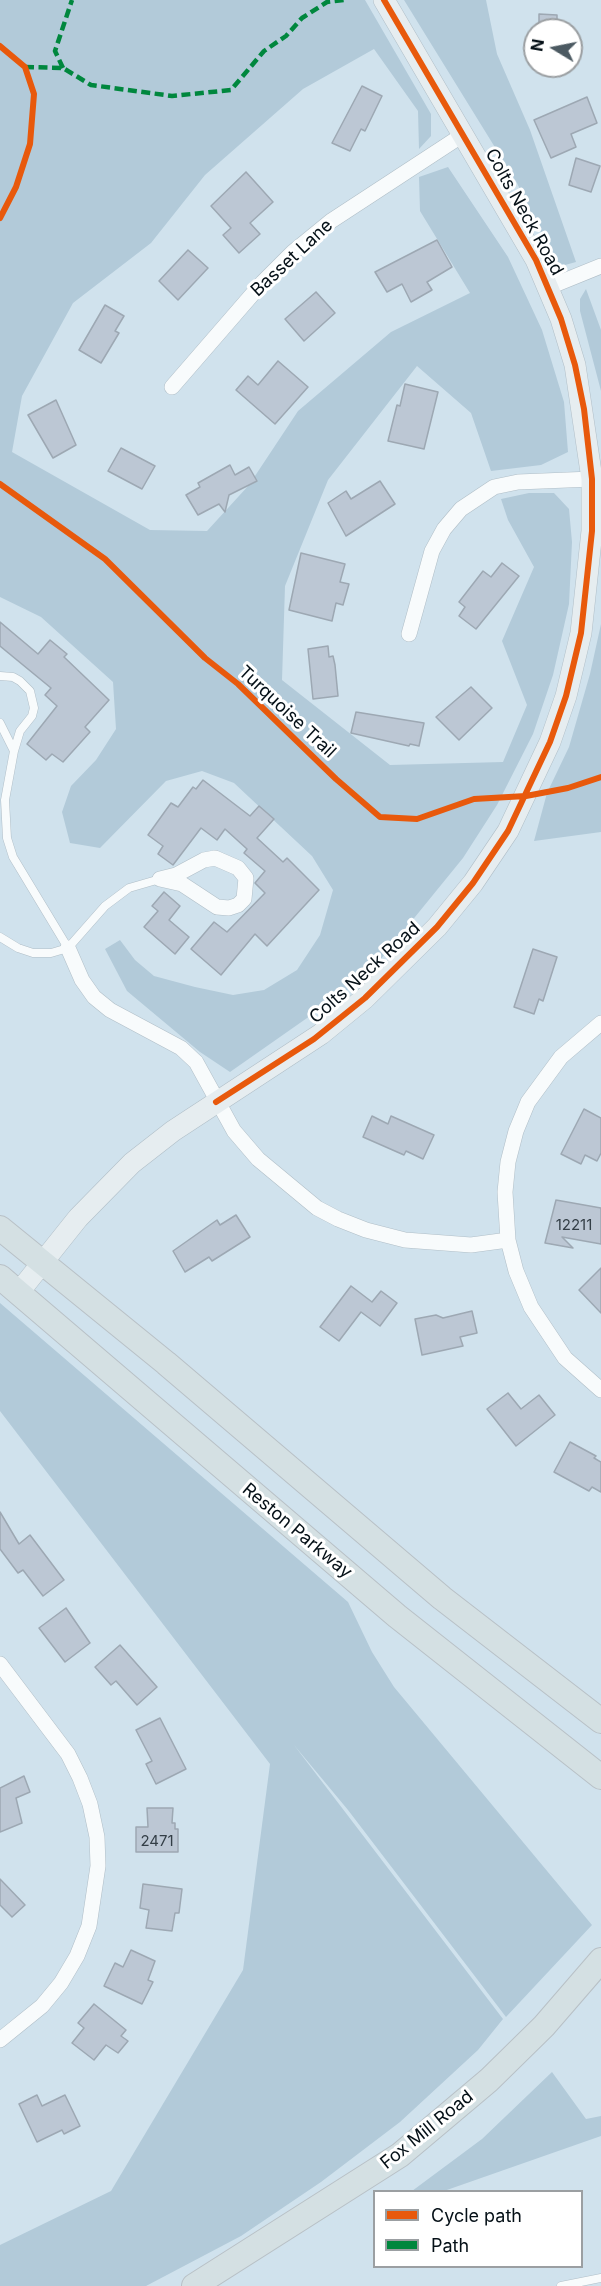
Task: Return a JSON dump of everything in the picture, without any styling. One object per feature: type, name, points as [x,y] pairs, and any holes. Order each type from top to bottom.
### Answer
[{"type":"main road","points":[[0,1228],[442,1598],[601,1721]]},
{"type":"main road","name":"Reston Parkway","points":[[0,1277],[397,1616],[601,1777]]},
{"type":"main road","name":"Fox Mill Road","points":[[194,2286],[400,2155],[497,2072],[544,2026],[601,1960]]},
{"type":"street","name":"Colts Neck Road","points":[[19,1293],[78,1218],[132,1163],[216,1102],[314,1039],[382,982],[437,927],[473,883],[502,840],[550,742],[566,696],[582,633],[588,581],[592,479],[575,365],[549,287],[536,260],[384,0]]},
{"type":"street","name":"Basset Lane","points":[[172,387],[263,282],[293,252],[331,221],[464,134]]},
{"type":"street","points":[[549,287],[601,266]]},
{"type":"street","points":[[409,634],[432,551],[444,529],[461,508],[478,496],[502,485],[518,482],[592,479]]},
{"type":"street","points":[[215,858],[238,868],[246,878],[247,887],[244,899],[237,905],[229,908],[217,907],[182,884],[160,879],[176,875],[204,860],[215,858]]},
{"type":"street","points":[[68,948],[82,981],[94,997],[110,1010],[181,1048],[196,1062],[234,1131],[258,1160],[317,1208],[338,1220],[405,1240],[444,1245],[508,1240]]},
{"type":"street","points":[[601,1023],[561,1057],[528,1102],[516,1131],[508,1162],[505,1192],[508,1240],[516,1271],[531,1307],[546,1333],[565,1358],[601,1390]]},
{"type":"street","points":[[0,1664],[68,1754],[80,1778],[92,1815],[98,1866],[89,1926],[77,1956],[61,1983],[42,2007],[0,2040]]},
{"type":"lane","points":[[0,676],[12,676],[20,681],[30,691],[33,699],[32,716],[20,731],[14,751],[5,800],[7,838],[14,857],[68,948]]},
{"type":"lane","points":[[0,723],[14,751]]},
{"type":"lane","points":[[0,937],[18,948],[33,952],[51,953],[68,948],[105,906],[129,888],[160,879]]},
{"type":"lane","points":[[561,2286],[601,2278]]},
{"type":"shaded area","points":[[0,0],[365,0],[431,114],[431,136],[419,149],[418,111],[374,49],[303,89],[205,175],[151,243],[73,303],[22,396],[12,452],[150,530],[207,531],[249,485],[298,411],[391,332],[470,293],[420,211],[419,177],[448,167],[508,257],[542,330],[564,402],[568,452],[541,465],[491,471],[471,413],[417,366],[328,480],[285,586],[282,680],[390,765],[503,762],[527,705],[502,641],[534,567],[508,520],[501,499],[529,493],[554,493],[569,509],[572,542],[569,604],[553,675],[533,734],[497,805],[463,858],[367,976],[230,1072],[200,1052],[127,991],[105,949],[120,940],[135,960],[154,976],[195,987],[233,995],[264,990],[297,970],[320,935],[333,890],[312,856],[234,783],[202,771],[166,781],[100,848],[70,843],[62,812],[71,786],[96,760],[116,729],[113,682],[41,617],[0,597]]},
{"type":"shaded area","points":[[404,0],[486,0],[497,54],[530,130],[576,262],[565,265],[554,261],[517,183]]},
{"type":"shaded area","points":[[586,289],[601,330],[601,391],[580,311],[580,299]]},
{"type":"shaded area","points":[[601,624],[601,832],[534,841],[547,793],[569,747],[590,674]]},
{"type":"shaded area","points":[[0,1303],[348,1602],[372,1652],[394,1687],[592,1925],[506,2017],[348,1810],[294,1745],[503,2019],[478,2050],[400,2122],[321,2182],[241,2236],[146,2286],[0,2286],[0,2245],[111,2191],[243,1970],[270,1764],[0,1411]]},
{"type":"shaded area","points":[[552,2072],[586,2119],[601,2116],[601,2136],[447,2190],[413,2190],[482,2139]]},
{"type":"building","points":[[539,14],[557,15],[557,18],[539,18]]},
{"type":"building","points":[[362,86],[382,96],[365,131],[361,129],[350,151],[332,143]]},
{"type":"building","points":[[587,97],[597,123],[571,134],[576,147],[551,158],[534,120]]},
{"type":"building","points":[[576,158],[600,166],[591,192],[569,185]]},
{"type":"building","points":[[246,172],[273,202],[250,223],[260,234],[239,253],[223,235],[231,228],[211,206]]},
{"type":"building","points":[[437,240],[452,267],[427,282],[432,290],[411,302],[402,284],[387,292],[375,272]]},
{"type":"building","points":[[188,250],[208,268],[178,300],[159,281]]},
{"type":"building","points":[[316,292],[335,313],[304,341],[285,319]]},
{"type":"building","points":[[105,305],[124,316],[115,331],[119,333],[101,363],[79,350]]},
{"type":"building","points":[[278,361],[308,387],[275,424],[236,390],[248,376],[258,385]]},
{"type":"building","points":[[405,384],[438,392],[424,449],[388,441]]},
{"type":"building","points":[[56,400],[76,445],[53,458],[28,415]]},
{"type":"building","points":[[121,448],[155,466],[142,489],[108,471]]},
{"type":"building","points":[[230,465],[235,475],[249,467],[257,481],[229,495],[225,512],[219,504],[198,515],[186,495],[200,487],[198,483]]},
{"type":"building","points":[[380,481],[395,504],[346,536],[328,503],[346,491],[351,499]]},
{"type":"building","points":[[301,553],[345,564],[340,582],[349,584],[343,605],[336,603],[332,621],[289,610]]},
{"type":"building","points":[[502,563],[519,576],[476,629],[459,616],[465,607],[459,602],[483,571],[491,577]]},
{"type":"building","points":[[0,622],[38,654],[50,640],[67,654],[64,657],[109,700],[85,727],[90,732],[63,762],[52,754],[46,760],[27,744],[57,706],[45,695],[51,688],[0,646]]},
{"type":"building","points":[[328,646],[329,657],[333,656],[335,665],[338,696],[313,699],[308,649]]},
{"type":"building","points":[[471,687],[492,708],[459,740],[436,717]]},
{"type":"building","points":[[356,712],[424,723],[419,746],[410,744],[409,746],[351,733]]},
{"type":"building","points":[[203,780],[250,816],[259,806],[274,819],[257,838],[283,862],[287,858],[319,890],[267,946],[255,934],[221,975],[191,949],[214,922],[227,932],[265,893],[255,883],[265,871],[244,853],[247,849],[225,829],[217,840],[201,828],[173,865],[158,854],[163,846],[148,835],[171,803],[178,807],[193,787],[196,789]]},
{"type":"building","points":[[164,892],[180,906],[169,920],[189,937],[175,954],[144,927],[158,911],[152,906]]},
{"type":"building","points":[[533,949],[557,957],[543,1001],[539,999],[534,1014],[514,1007]]},
{"type":"building","points":[[584,1109],[601,1118],[601,1153],[597,1161],[585,1155],[581,1164],[561,1154]]},
{"type":"building","points":[[372,1116],[388,1124],[391,1116],[434,1135],[423,1159],[406,1151],[404,1155],[363,1137]]},
{"type":"building","points":[[556,1200],[601,1208],[601,1244],[562,1237],[573,1248],[545,1243]]},
{"type":"building","points":[[236,1215],[250,1237],[212,1261],[209,1257],[185,1272],[173,1251],[217,1220],[220,1225]]},
{"type":"building","points":[[601,1268],[601,1313],[579,1290]]},
{"type":"building","points":[[351,1286],[372,1302],[381,1291],[397,1303],[380,1326],[361,1312],[339,1341],[320,1327]]},
{"type":"building","points":[[472,1311],[477,1333],[460,1337],[463,1346],[422,1355],[415,1319],[436,1315],[443,1318]]},
{"type":"building","points":[[508,1393],[521,1409],[539,1395],[555,1415],[516,1446],[487,1409]]},
{"type":"building","points":[[570,1442],[596,1456],[594,1458],[601,1462],[601,1492],[592,1487],[589,1491],[554,1472]]},
{"type":"building","points":[[0,1512],[19,1544],[30,1535],[64,1580],[43,1596],[23,1570],[18,1573],[0,1549]]},
{"type":"building","points":[[66,1608],[90,1643],[65,1662],[39,1628]]},
{"type":"building","points":[[120,1645],[157,1687],[137,1705],[116,1681],[111,1685],[95,1667]]},
{"type":"building","points":[[160,1718],[186,1769],[156,1784],[146,1764],[152,1761],[136,1730]]},
{"type":"building","points":[[24,1776],[30,1792],[16,1798],[22,1823],[0,1832],[0,1788]]},
{"type":"building","points":[[147,1808],[173,1808],[172,1823],[175,1823],[175,1829],[178,1829],[178,1852],[136,1852],[136,1827],[148,1827]]},
{"type":"building","points":[[0,1879],[25,1905],[12,1917],[0,1905]]},
{"type":"building","points":[[143,1884],[182,1889],[179,1913],[175,1913],[172,1931],[146,1928],[149,1910],[140,1908]]},
{"type":"building","points":[[131,1950],[155,1961],[148,1980],[153,1982],[142,2004],[104,1986],[115,1963],[123,1967]]},
{"type":"building","points":[[94,2004],[126,2030],[121,2036],[128,2041],[118,2053],[106,2045],[94,2060],[72,2043],[84,2028],[78,2023]]},
{"type":"building","points":[[37,2095],[42,2106],[65,2095],[80,2126],[64,2134],[62,2130],[37,2142],[19,2104]]},
{"type":"marked path","points":[[63,68],[55,51],[72,0]]},
{"type":"marked path","points":[[25,67],[63,68],[91,85],[172,96],[231,90],[264,51],[286,36],[302,18],[327,2],[344,0]]},
{"type":"cycle path","points":[[216,1102],[314,1039],[365,998],[437,927],[473,883],[508,831],[550,742],[566,696],[581,633],[592,531],[592,479],[584,409],[575,365],[561,319],[536,260],[384,0]]},
{"type":"cycle path","points":[[0,46],[25,67],[34,94],[30,144],[16,187],[0,218]]},
{"type":"cycle path","name":"Turquoise Trail","points":[[0,484],[105,559],[205,658],[238,684],[336,779],[380,817],[417,819],[474,799],[526,796],[568,788],[601,777]]}]
